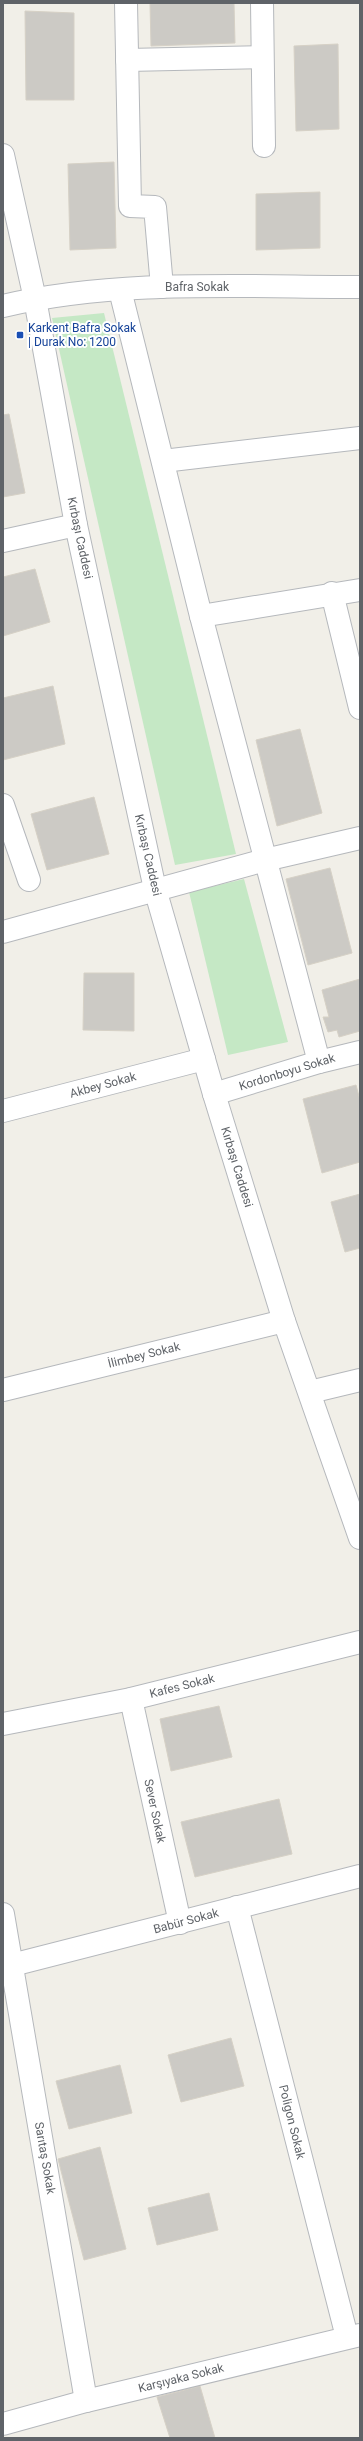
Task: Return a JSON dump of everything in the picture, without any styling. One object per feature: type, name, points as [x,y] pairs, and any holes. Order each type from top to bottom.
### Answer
[{"type":"street","points":[[126,3],[130,206],[155,207],[162,287]]},
{"type":"street","points":[[262,3],[264,146]]},
{"type":"street","points":[[127,60],[262,57]]},
{"type":"street","name":"Kırbaşı Caddesi","points":[[4,162],[35,299],[76,525],[155,889],[214,1094],[284,1321],[360,1538]]},
{"type":"street","name":"Bafra Sokak","points":[[3,306],[35,299],[162,287],[360,287]]},
{"type":"street","points":[[120,290],[201,616],[318,1062]]},
{"type":"street","points":[[163,461],[360,438]]},
{"type":"street","points":[[3,541],[76,525]]},
{"type":"street","points":[[201,616],[332,593],[360,590]]},
{"type":"street","points":[[332,593],[354,657],[360,708]]},
{"type":"street","points":[[3,805],[29,880]]},
{"type":"street","points":[[3,932],[265,860],[360,838]]},
{"type":"street","name":"Kordonboyu Sokak","points":[[214,1094],[318,1062],[360,1052]]},
{"type":"street","name":"Akbey Sokak","points":[[3,1111],[204,1059]]},
{"type":"street","name":"İlimbey Sokak","points":[[3,1390],[284,1321]]},
{"type":"street","points":[[310,1392],[360,1380]]},
{"type":"street","name":"Kafes Sokak","points":[[3,1724],[131,1698],[360,1642]]},
{"type":"street","name":"Sever Sokak","points":[[131,1698],[180,1923]]},
{"type":"street","name":"Babür Sokak","points":[[12,1965],[360,1876]]},
{"type":"street","name":"Poligon Sokak","points":[[237,1908],[353,2336]]},
{"type":"street","name":"Sarıtaş Sokak","points":[[3,1914],[86,2401]]},
{"type":"street","name":"Karşıyaka Sokak","points":[[3,2424],[86,2401],[353,2336]]},
{"type":"green space","points":[[104,313],[236,854],[175,865],[52,318]]},
{"type":"green space","points":[[244,879],[288,1042],[228,1055],[189,892]]},
{"type":"building","points":[[150,3],[234,3],[235,43],[151,46]]},
{"type":"building","points":[[25,11],[74,13],[74,100],[26,100]]},
{"type":"building","points":[[338,44],[339,129],[296,131],[294,46]]},
{"type":"building","points":[[114,162],[116,248],[70,250],[68,164]]},
{"type":"building","points":[[320,192],[320,248],[256,250],[256,194]]},
{"type":"building","points":[[9,414],[25,493],[3,497],[3,415]]},
{"type":"building","points":[[35,569],[50,622],[3,636],[3,577]]},
{"type":"building","points":[[53,686],[65,744],[3,760],[3,698]]},
{"type":"building","points":[[300,729],[322,813],[277,826],[256,740]]},
{"type":"building","points":[[94,797],[109,854],[47,870],[31,814]]},
{"type":"building","points":[[330,868],[352,953],[308,965],[286,879]]},
{"type":"building","points":[[84,973],[134,973],[134,1031],[83,1030]]},
{"type":"building","points":[[360,979],[360,1031],[339,1037],[337,1030],[328,1032],[323,1017],[329,1017],[322,990]]},
{"type":"building","points":[[356,1085],[360,1100],[360,1162],[322,1173],[303,1099]]},
{"type":"building","points":[[360,1194],[360,1248],[345,1252],[331,1202]]},
{"type":"building","points":[[219,1706],[232,1757],[171,1771],[160,1719]]},
{"type":"building","points":[[279,1799],[292,1854],[195,1877],[181,1822]]},
{"type":"building","points":[[231,2038],[244,2086],[181,2102],[168,2055]]},
{"type":"building","points":[[120,2065],[132,2113],[69,2129],[56,2081]]},
{"type":"building","points":[[100,2147],[126,2249],[84,2260],[58,2159]]},
{"type":"building","points":[[209,2193],[218,2230],[157,2245],[148,2208]]},
{"type":"building","points":[[200,2386],[215,2438],[170,2438],[157,2397]]},
{"type":"place","name":"Karkent Bafra Sokak | Durak No: 1200","points":[[20,335]]}]
